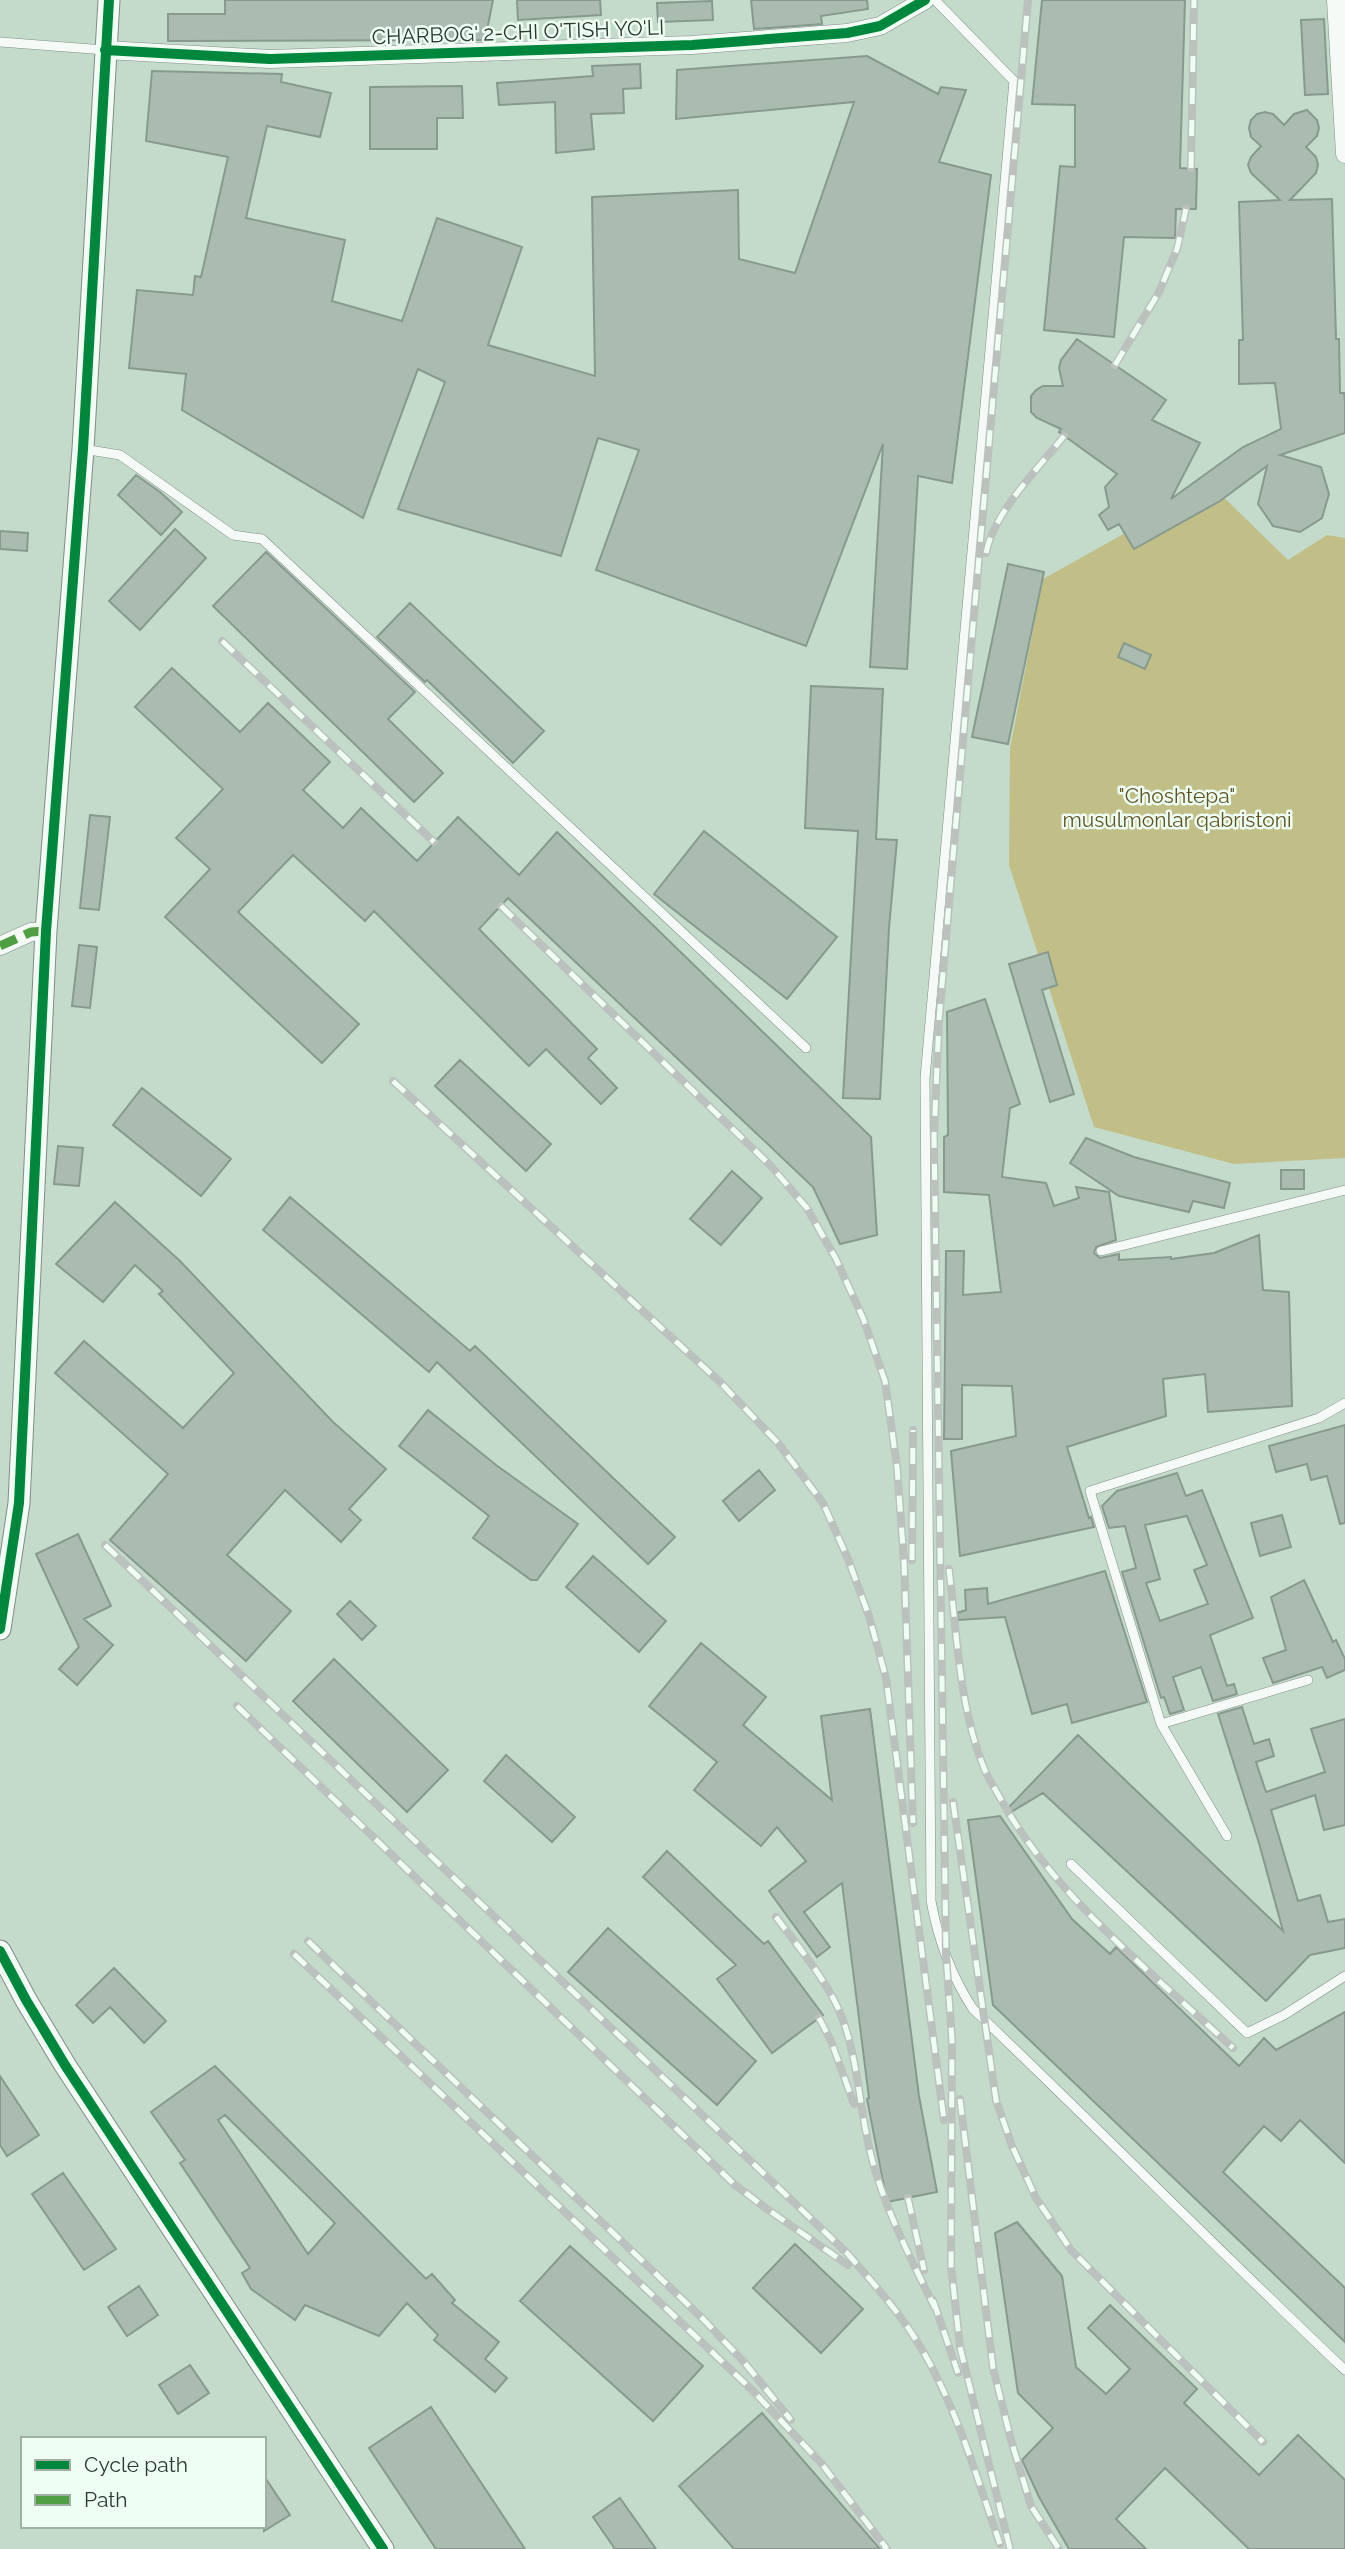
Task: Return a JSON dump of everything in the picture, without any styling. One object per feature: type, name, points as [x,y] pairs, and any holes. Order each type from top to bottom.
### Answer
[{"type":"street","points":[[0,1629],[19,1503],[46,932],[83,449],[109,0]]},
{"type":"street","name":"CHARBOG' 2-CHI O'TISH YO'LI","points":[[105,50],[270,60],[692,45],[847,33],[880,26],[925,0]]},
{"type":"street","points":[[1336,0],[1345,154]]},
{"type":"street","points":[[0,946],[31,933],[46,932]]},
{"type":"street","points":[[0,1951],[26,2000],[73,2076],[383,2549]]},
{"type":"lane","points":[[935,0],[1014,81],[925,1078],[931,1901],[936,1927],[946,1954],[972,2009],[1345,2370]]},
{"type":"lane","points":[[0,42],[105,50]]},
{"type":"lane","points":[[83,449],[120,455],[233,535],[262,540],[806,1048]]},
{"type":"lane","points":[[1101,1251],[1345,1190]]},
{"type":"lane","points":[[1227,1836],[1161,1724],[1090,1490],[1319,1418],[1345,1403]]},
{"type":"lane","points":[[1161,1724],[1308,1680]]},
{"type":"lane","points":[[1071,1864],[1247,2034],[1284,2015],[1345,1976]]},
{"type":"green space","name":"\"Choshtepa\" musulmonlar qabristoni","points":[[1204,478],[1288,560],[1327,535],[1345,538],[1345,1158],[1234,1164],[1094,1127],[1009,865],[1010,748],[1043,579],[1120,536]]},
{"type":"building","points":[[225,0],[493,0],[485,40],[168,41],[168,14],[225,14]]},
{"type":"building","points":[[517,0],[600,0],[601,15],[518,20]]},
{"type":"building","points":[[751,0],[867,0],[868,9],[821,16],[822,24],[754,29]]},
{"type":"building","points":[[1042,0],[1185,0],[1180,168],[1197,169],[1196,209],[1176,209],[1175,238],[1124,237],[1114,337],[1044,330],[1060,166],[1075,167],[1075,105],[1032,104]]},
{"type":"building","points":[[712,1],[713,20],[658,22],[657,3]]},
{"type":"building","points":[[1324,19],[1328,94],[1305,95],[1301,20]]},
{"type":"building","points":[[867,56],[938,94],[941,87],[966,90],[939,162],[991,175],[952,483],[918,476],[907,669],[870,667],[883,444],[806,646],[596,570],[639,450],[598,438],[561,556],[398,509],[445,382],[418,369],[363,518],[182,410],[186,374],[129,368],[137,290],[193,295],[195,276],[201,277],[228,157],[146,141],[152,71],[282,74],[281,82],[331,93],[320,137],[267,126],[246,218],[345,240],[332,301],[402,321],[437,218],[522,247],[488,345],[595,376],[592,197],[738,190],[739,259],[795,273],[854,102],[676,119],[677,70]]},
{"type":"building","points":[[640,64],[641,88],[623,89],[624,113],[591,114],[594,149],[556,153],[555,102],[499,105],[497,83],[593,76],[592,66]]},
{"type":"building","points":[[462,86],[463,118],[437,118],[437,149],[370,149],[370,87]]},
{"type":"building","points":[[1307,110],[1317,120],[1319,128],[1317,136],[1306,147],[1316,157],[1318,165],[1316,173],[1290,200],[1332,199],[1336,339],[1339,339],[1340,393],[1344,393],[1345,401],[1345,433],[1280,455],[1321,467],[1329,494],[1322,518],[1300,532],[1273,526],[1258,504],[1267,466],[1220,501],[1134,549],[1119,524],[1108,530],[1099,515],[1109,507],[1105,487],[1117,474],[1059,432],[1061,429],[1037,418],[1031,412],[1031,396],[1043,386],[1063,386],[1059,368],[1061,360],[1077,339],[1166,400],[1152,420],[1200,443],[1171,499],[1243,447],[1281,429],[1275,383],[1239,384],[1239,340],[1243,340],[1239,202],[1280,200],[1251,173],[1248,165],[1261,146],[1251,137],[1251,120],[1257,114],[1265,112],[1273,114],[1284,125],[1294,114]]},
{"type":"building","points":[[136,475],[182,512],[161,535],[118,495]]},
{"type":"building","points":[[175,529],[206,558],[140,630],[109,601]]},
{"type":"building","points":[[0,531],[28,533],[27,551],[0,549]]},
{"type":"building","points":[[266,552],[415,692],[388,719],[443,773],[414,802],[213,606]]},
{"type":"building","points":[[1008,564],[1044,572],[1008,744],[972,737]]},
{"type":"building","points":[[410,603],[544,731],[513,763],[427,680],[425,682],[377,637]]},
{"type":"building","points":[[1124,643],[1151,655],[1145,669],[1118,657]]},
{"type":"building","points":[[172,668],[240,732],[268,703],[330,762],[303,790],[343,828],[361,808],[417,861],[458,817],[519,875],[557,832],[871,1137],[877,1235],[840,1244],[813,1187],[508,898],[479,929],[597,1049],[588,1058],[617,1088],[601,1104],[546,1049],[529,1066],[374,911],[365,921],[293,855],[238,912],[359,1024],[322,1063],[165,917],[210,869],[176,838],[223,789],[135,707]]},
{"type":"building","points":[[811,686],[883,689],[876,839],[897,840],[889,928],[880,1099],[843,1098],[858,831],[805,828]]},
{"type":"building","points":[[90,815],[110,817],[99,910],[80,908]]},
{"type":"building","points":[[704,831],[837,937],[787,999],[654,894]]},
{"type":"building","points":[[79,945],[97,947],[90,1008],[72,1006]]},
{"type":"building","points":[[1048,952],[1057,985],[1042,990],[1074,1094],[1050,1102],[1009,964]]},
{"type":"building","points":[[985,999],[1020,1104],[1010,1108],[1002,1177],[1046,1183],[1054,1206],[1079,1198],[1076,1187],[1109,1192],[1116,1240],[1096,1247],[1094,1253],[1100,1258],[1119,1254],[1119,1260],[1171,1259],[1214,1253],[1259,1235],[1263,1290],[1289,1292],[1292,1406],[1208,1412],[1205,1374],[1163,1379],[1166,1416],[1067,1447],[1094,1527],[960,1556],[951,1451],[1016,1436],[1012,1386],[962,1385],[962,1439],[944,1439],[946,1251],[964,1251],[963,1295],[1001,1292],[989,1195],[944,1192],[944,1137],[948,1135],[947,1012]]},
{"type":"building","points":[[460,1060],[551,1144],[526,1171],[435,1086]]},
{"type":"building","points":[[142,1088],[231,1159],[201,1196],[113,1125]]},
{"type":"building","points":[[1086,1138],[1134,1157],[1230,1183],[1224,1208],[1193,1201],[1189,1212],[1119,1196],[1070,1163]]},
{"type":"building","points":[[58,1146],[83,1148],[79,1186],[54,1184]]},
{"type":"building","points":[[1281,1170],[1304,1170],[1304,1189],[1281,1189]]},
{"type":"building","points":[[732,1171],[762,1198],[721,1245],[690,1219]]},
{"type":"building","points":[[290,1197],[470,1351],[475,1346],[675,1537],[648,1564],[437,1362],[429,1372],[263,1230]]},
{"type":"building","points":[[115,1202],[180,1261],[333,1422],[386,1469],[349,1509],[361,1520],[341,1542],[285,1490],[227,1555],[291,1611],[246,1661],[110,1540],[168,1474],[55,1373],[84,1341],[183,1428],[234,1373],[159,1294],[163,1291],[135,1265],[103,1302],[56,1264]]},
{"type":"building","points":[[428,1410],[496,1465],[578,1524],[537,1580],[531,1580],[473,1538],[489,1516],[399,1446]]},
{"type":"building","points":[[1345,1425],[1345,1523],[1340,1524],[1327,1476],[1311,1480],[1307,1464],[1276,1472],[1269,1446]]},
{"type":"building","points":[[759,1470],[775,1490],[739,1521],[723,1501]]},
{"type":"building","points":[[1177,1473],[1186,1496],[1202,1490],[1253,1618],[1210,1635],[1227,1686],[1234,1684],[1237,1694],[1213,1701],[1201,1667],[1173,1677],[1184,1710],[1170,1714],[1164,1697],[1161,1698],[1122,1572],[1136,1568],[1125,1526],[1109,1528],[1102,1506],[1117,1491]],"holes":[[[1187,1516],[1207,1565],[1194,1570],[1208,1604],[1160,1621],[1146,1583],[1160,1579],[1145,1525]]]},
{"type":"building","points":[[1282,1515],[1291,1547],[1260,1556],[1251,1523]]},
{"type":"building","points":[[78,1534],[111,1606],[84,1619],[113,1645],[77,1685],[59,1669],[79,1647],[36,1554]]},
{"type":"building","points":[[593,1556],[666,1621],[639,1652],[566,1587]]},
{"type":"building","points":[[1105,1571],[1147,1702],[1072,1723],[1067,1704],[1032,1714],[1005,1617],[958,1620],[957,1613],[966,1610],[965,1590],[987,1588],[988,1604]]},
{"type":"building","points":[[1304,1580],[1333,1642],[1336,1640],[1345,1659],[1345,1670],[1327,1678],[1322,1667],[1273,1683],[1263,1658],[1286,1650],[1271,1597]]},
{"type":"building","points":[[350,1601],[376,1626],[362,1640],[337,1614]]},
{"type":"building","points":[[701,1643],[766,1697],[743,1725],[832,1800],[821,1716],[870,1709],[919,2096],[937,2192],[887,2202],[867,2099],[869,2098],[842,1883],[804,1912],[830,1947],[817,1957],[769,1891],[806,1861],[777,1827],[761,1846],[694,1790],[717,1762],[649,1706]]},
{"type":"building","points":[[334,1659],[448,1770],[407,1812],[293,1701]]},
{"type":"building","points":[[1242,1707],[1254,1744],[1269,1739],[1274,1756],[1256,1762],[1266,1792],[1325,1772],[1311,1729],[1345,1719],[1345,1825],[1324,1830],[1315,1795],[1271,1810],[1298,1901],[1320,1895],[1328,1922],[1345,1919],[1345,1948],[1310,1955],[1266,2001],[1043,1793],[1011,1812],[1008,1808],[1078,1735],[1283,1931],[1259,1843],[1218,1714]]},
{"type":"building","points":[[506,1755],[575,1817],[552,1842],[484,1781]]},
{"type":"building","points":[[1000,1816],[1072,1919],[1110,1954],[1116,1947],[1239,2066],[1264,2038],[1276,2050],[1345,2012],[1345,2163],[1300,2120],[1281,2141],[1264,2126],[1223,2172],[1345,2288],[1345,2342],[993,2005],[968,1820]]},
{"type":"building","points":[[667,1851],[764,1944],[768,1941],[823,2015],[772,2053],[717,1979],[736,1965],[643,1877]]},
{"type":"building","points":[[608,1928],[756,2061],[717,2105],[568,1972]]},
{"type":"building","points":[[114,1968],[166,2021],[144,2043],[110,2007],[93,2023],[76,2005]]},
{"type":"building","points":[[215,2066],[426,2279],[432,2274],[455,2300],[452,2303],[499,2342],[485,2359],[507,2378],[495,2392],[434,2340],[438,2335],[407,2303],[379,2336],[305,2305],[295,2320],[251,2289],[242,2273],[250,2268],[180,2163],[185,2160],[151,2112]],"holes":[[[225,2115],[335,2223],[308,2254],[218,2120]]]},
{"type":"building","points":[[0,2076],[39,2135],[7,2156],[0,2145]]},
{"type":"building","points":[[63,2173],[116,2249],[84,2270],[32,2194]]},
{"type":"building","points":[[1017,2222],[1062,2276],[1076,2367],[1106,2394],[1130,2369],[1088,2328],[1110,2305],[1197,2389],[1184,2403],[1259,2475],[1298,2435],[1345,2480],[1345,2549],[1249,2549],[1165,2468],[1116,2519],[1146,2549],[1069,2549],[1039,2497],[1022,2460],[1053,2428],[1018,2393],[995,2233]]},
{"type":"building","points":[[795,2244],[863,2309],[821,2353],[753,2288]]},
{"type":"building","points":[[570,2246],[703,2366],[653,2421],[520,2301]]},
{"type":"building","points":[[139,2286],[158,2315],[127,2336],[108,2307]]},
{"type":"building","points":[[190,2365],[209,2393],[178,2414],[159,2385]]},
{"type":"building","points":[[431,2407],[525,2549],[436,2549],[369,2448]]},
{"type":"building","points":[[762,2413],[880,2549],[734,2549],[679,2486]]},
{"type":"building","points":[[266,2479],[290,2515],[264,2531],[266,2528]]},
{"type":"building","points":[[620,2498],[656,2549],[615,2549],[593,2517]]},
{"type":"railway","points":[[1010,2549],[960,2347],[951,2266],[952,2040],[946,1954],[934,1136],[939,1020],[1028,0]]},
{"type":"railway","points":[[1191,168],[1194,0]]},
{"type":"railway","points":[[1115,365],[1159,292],[1177,249],[1186,209]]},
{"type":"railway","points":[[986,553],[1007,507],[1064,436]]},
{"type":"railway","points":[[222,641],[434,842]]},
{"type":"railway","points":[[501,906],[770,1165],[807,1208],[836,1259],[863,1318],[885,1381],[897,1467],[904,1561],[913,1823]]},
{"type":"railway","points":[[393,1081],[720,1382],[778,1443],[823,1503],[869,1616],[886,1678],[944,2120]]},
{"type":"railway","points":[[912,1560],[913,1430]]},
{"type":"railway","points":[[105,1545],[848,2254],[905,2323],[934,2371],[965,2444],[1000,2544]]},
{"type":"railway","points":[[949,1569],[960,1670],[969,1720],[984,1768],[999,1796],[1021,1832],[1075,1899],[1137,1961],[1233,2048]]},
{"type":"railway","points":[[237,1706],[735,2185],[848,2265]]},
{"type":"railway","points":[[953,1802],[996,2100],[1012,2146],[1036,2198],[1071,2250],[1263,2442]]},
{"type":"railway","points":[[776,1917],[820,1977],[841,2015],[855,2065],[866,2134],[882,2192],[935,2308]]},
{"type":"railway","points":[[308,1941],[702,2318],[744,2362],[791,2420]]},
{"type":"railway","points":[[294,1954],[753,2391],[821,2463],[887,2549]]},
{"type":"railway","points":[[819,2018],[831,2041],[854,2104]]},
{"type":"railway","points":[[960,2099],[993,2368],[1031,2506],[1059,2549]]},
{"type":"railway","points":[[908,2198],[924,2270]]},
{"type":"railway","points":[[933,2300],[958,2373]]},
{"type":"marked path","points":[[0,946],[31,932],[46,931]]},
{"type":"cycle path","points":[[0,1629],[19,1503],[46,931],[83,449],[109,0]]},
{"type":"cycle path","points":[[105,50],[270,59],[692,45],[847,33],[880,26],[925,0]]},
{"type":"cycle path","points":[[0,1951],[65,2065],[383,2549]]}]
